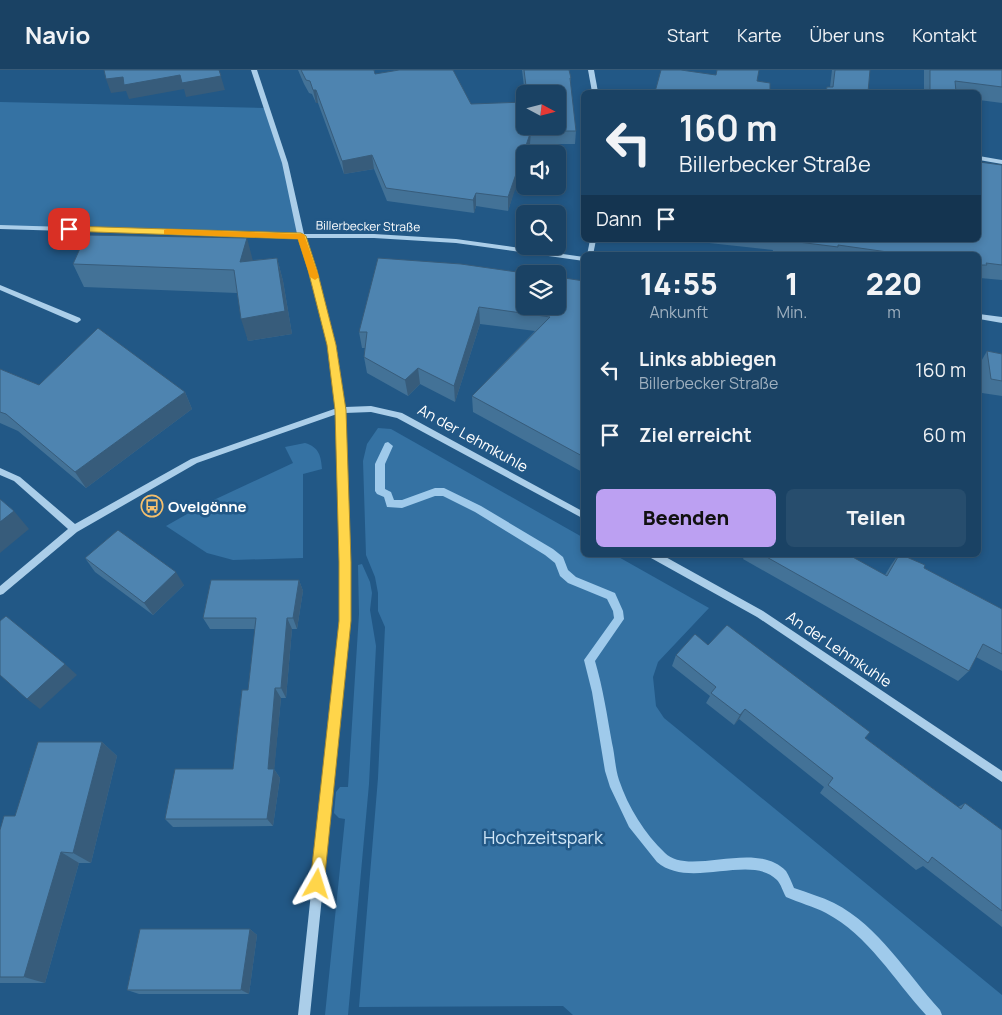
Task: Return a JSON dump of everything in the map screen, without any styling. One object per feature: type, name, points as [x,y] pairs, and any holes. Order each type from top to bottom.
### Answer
[{"type":"street","points":[[254,70],[285,163],[301,236],[313,270],[332,345],[341,410],[345,621],[304,1015]]},
{"type":"street","points":[[591,70],[595,90]]},
{"type":"street","points":[[981,158],[1002,162]]},
{"type":"street","name":"Billerbecker Straße","points":[[0,227],[301,236],[374,236],[456,241],[581,259]]},
{"type":"street","points":[[0,287],[77,320]]},
{"type":"street","points":[[981,317],[1002,320]]},
{"type":"street","name":"An der Lehmkuhle","points":[[341,410],[371,408],[399,415],[581,514]]},
{"type":"street","points":[[0,591],[74,529],[194,461],[341,410]]},
{"type":"street","points":[[0,471],[16,479],[74,529]]},
{"type":"street","name":"An der Lehmkuhle","points":[[658,557],[760,614],[1002,777]]},
{"type":"green space","points":[[0,102],[266,108],[285,163],[301,236],[0,227]]},
{"type":"green space","name":"Hochzeitspark","points":[[378,428],[391,429],[581,536],[581,557],[619,557],[709,608],[658,662],[653,677],[656,706],[664,718],[1002,995],[1002,1015],[573,1015],[563,1006],[359,1007],[378,778],[385,627],[378,611],[378,593],[375,577],[366,555],[363,461],[367,444]]},
{"type":"green space","points":[[305,443],[313,447],[318,453],[322,469],[303,474],[303,558],[233,560],[207,553],[166,526],[203,505],[293,463],[285,447]]},
{"type":"green space","points":[[362,564],[370,582],[372,593],[370,610],[376,646],[369,784],[348,1015],[325,1015],[345,819],[339,818],[334,813],[336,792],[340,787],[348,787],[359,614],[358,565]]},
{"type":"building","points":[[104,70],[219,70],[221,76],[182,83],[180,75],[124,85],[123,77],[106,79]]},
{"type":"building","points":[[301,70],[374,70],[375,74],[399,70],[453,70],[471,104],[516,102],[516,135],[530,135],[526,145],[516,145],[516,174],[508,197],[476,193],[473,200],[386,188],[372,155],[342,161],[316,90],[313,90],[310,81],[306,80]]},
{"type":"building","points":[[524,70],[569,70],[576,131],[566,131],[566,85],[526,85]]},
{"type":"building","points":[[661,70],[681,70],[716,75],[717,70],[759,70],[757,81],[770,83],[770,90],[656,90]]},
{"type":"building","points":[[835,70],[870,70],[868,90],[826,90],[827,87],[833,87]]},
{"type":"building","points":[[930,70],[1002,70],[1002,87],[955,81],[956,90],[930,90]]},
{"type":"building","points":[[981,162],[1002,165],[1002,265],[986,263],[987,265],[981,265],[981,252],[888,252],[838,245],[838,247],[798,242],[981,242]]},
{"type":"building","points":[[86,235],[247,238],[240,262],[277,258],[285,311],[241,319],[234,270],[73,264]]},
{"type":"building","points":[[378,258],[461,264],[516,272],[516,312],[479,307],[454,386],[418,368],[405,380],[364,357],[367,332],[359,332]]},
{"type":"building","points":[[566,278],[581,281],[581,455],[472,396],[550,317],[536,315],[566,315]]},
{"type":"building","points":[[98,328],[185,392],[75,472],[6,414],[0,412],[0,369],[39,385]]},
{"type":"building","points":[[987,351],[1002,354],[1002,381],[991,379]]},
{"type":"building","points":[[0,499],[14,511],[0,522]]},
{"type":"building","points":[[118,530],[176,572],[144,603],[85,558]]},
{"type":"building","points":[[767,557],[853,557],[887,576],[898,557],[907,557],[925,565],[924,568],[1002,609],[1002,654],[983,644],[969,671]]},
{"type":"building","points":[[211,580],[299,580],[293,618],[287,618],[281,688],[275,688],[268,769],[274,769],[267,819],[165,819],[175,769],[233,769],[242,690],[248,690],[256,618],[203,618]]},
{"type":"building","points":[[6,616],[65,664],[27,699],[0,675],[0,621]]},
{"type":"building","points":[[727,625],[870,732],[865,738],[928,785],[961,809],[965,803],[1002,830],[1002,911],[932,857],[928,863],[828,785],[833,778],[745,709],[740,715],[711,693],[716,687],[676,655],[695,634],[708,645]]},
{"type":"building","points":[[38,742],[102,742],[73,853],[61,852],[24,977],[0,977],[0,830],[4,816],[15,816]]},
{"type":"building","points":[[140,929],[250,929],[241,990],[127,990]]},
{"type":"waterway","points":[[388,446],[380,464],[380,491],[388,495],[390,504],[402,504],[435,492],[444,492],[478,509],[549,552],[559,560],[564,573],[572,580],[611,596],[618,611],[619,619],[589,660],[597,692],[613,779],[633,822],[661,858],[680,866],[753,864],[769,867],[782,876],[790,893],[830,908],[860,929],[935,1015]]},
{"type":"slow traffic","points":[[167,232],[301,236],[315,277]]},
{"type":"place","name":"Ovelgönne","points":[[152,506]]},
{"type":"route","points":[[69,229],[301,236],[313,270],[332,345],[341,410],[345,562],[345,621],[317,884]]}]
